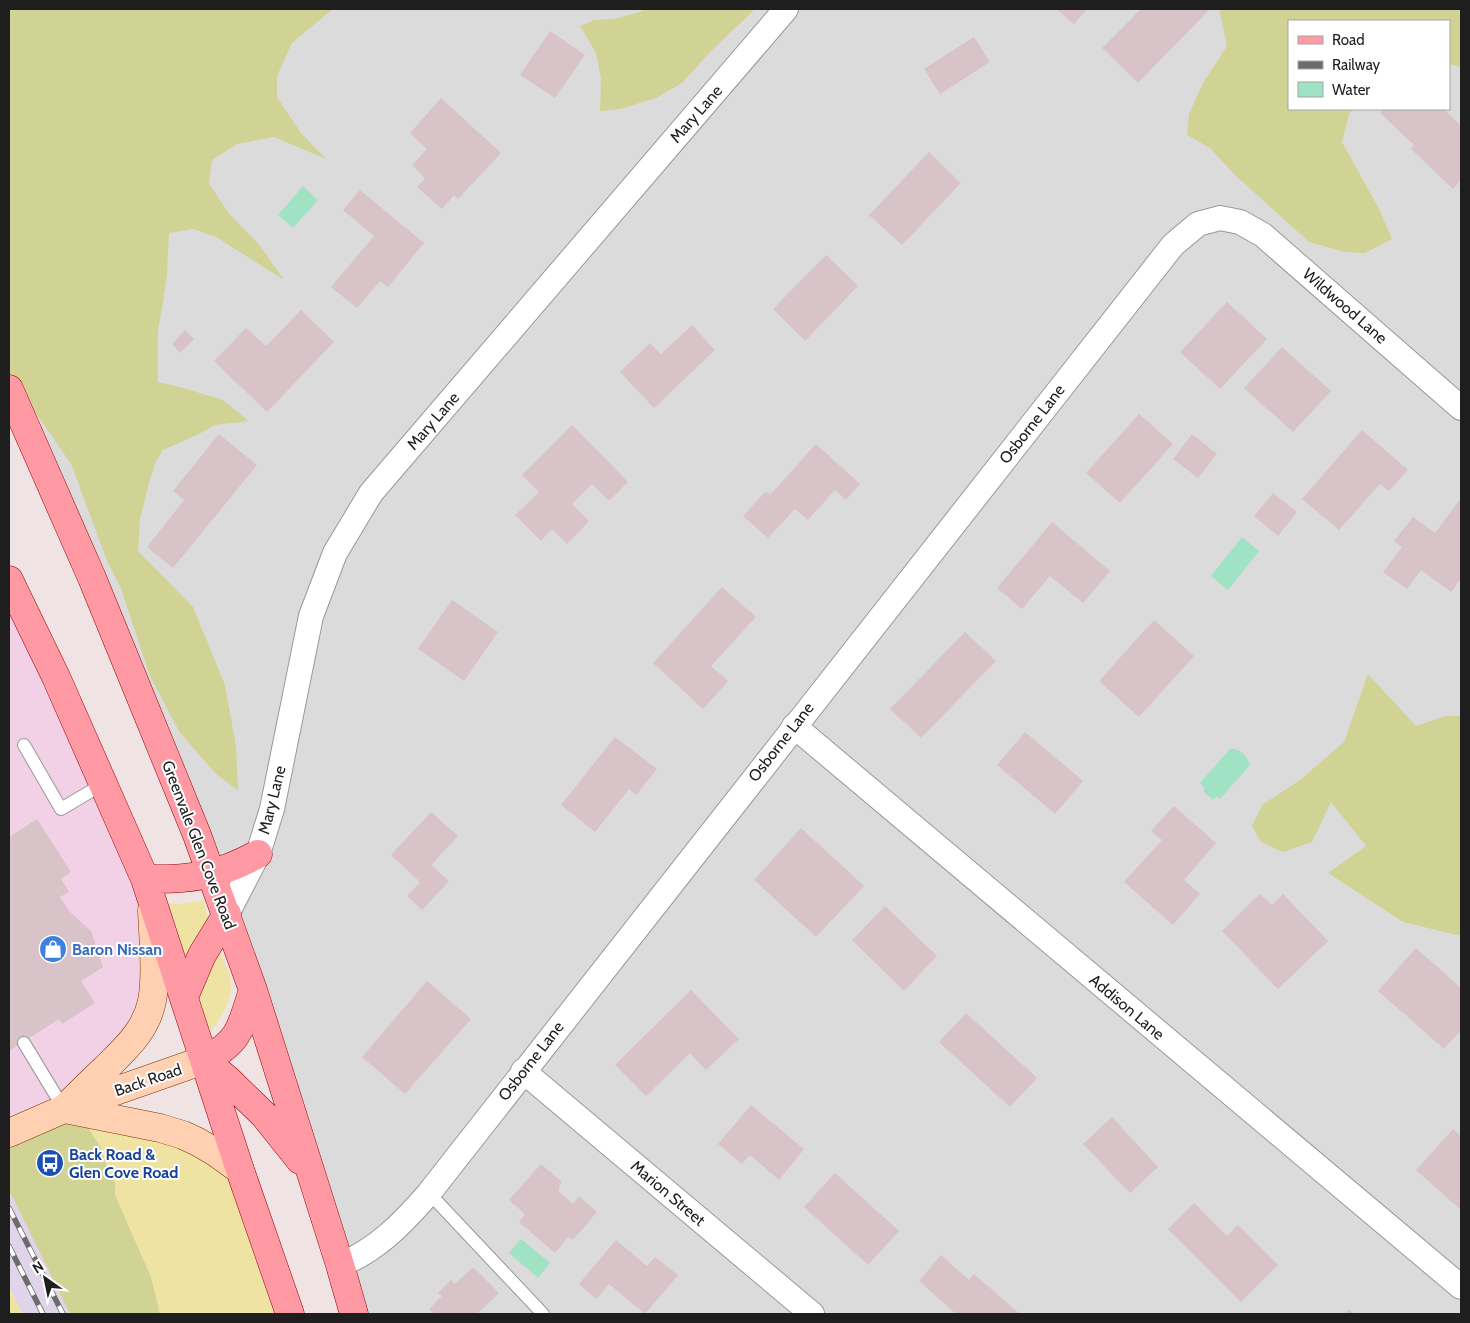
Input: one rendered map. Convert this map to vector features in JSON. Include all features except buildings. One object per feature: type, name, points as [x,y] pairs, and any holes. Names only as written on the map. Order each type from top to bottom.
[{"type":"main road","name":"Greenvale Glen Cove Road","points":[[9,389],[92,578],[197,835],[227,914],[253,990],[354,1314]]},
{"type":"main road","points":[[9,580],[56,677],[148,889],[240,1170],[290,1314]]},
{"type":"main road","points":[[148,889],[212,874],[242,863],[258,854]]},
{"type":"main road","points":[[64,1109],[131,1044],[147,1017],[152,1002],[154,986],[148,889]]},
{"type":"main road","points":[[184,997],[202,955],[227,914]]},
{"type":"main road","name":"Back Road","points":[[9,1133],[64,1109],[204,1060],[218,1053],[229,1045],[236,1036],[253,990]]},
{"type":"main road","points":[[204,1060],[228,1080],[264,1116],[310,1173]]},
{"type":"main road","points":[[64,1109],[160,1128],[183,1135],[215,1152],[240,1170]]},
{"type":"street","name":"Mary Lane","points":[[227,914],[258,854],[272,809],[311,616],[335,553],[371,494],[786,9]]},
{"type":"street","name":"Wildwood Lane","points":[[1220,218],[1240,222],[1263,235],[1461,408]]},
{"type":"street","name":"Osborne Lane","points":[[340,1265],[354,1259],[381,1242],[411,1214],[429,1193],[1173,245],[1198,224],[1220,218]]},
{"type":"street","name":"Addison Lane","points":[[794,726],[1461,1287]]},
{"type":"street","name":"Marion Street","points":[[523,1071],[812,1314]]},
{"type":"lane","points":[[24,745],[61,809],[103,784]]},
{"type":"lane","points":[[24,1043],[64,1109]]},
{"type":"lane","points":[[429,1193],[543,1314]]},
{"type":"shaded area","points":[[9,9],[333,9],[292,43],[277,76],[277,97],[301,133],[326,159],[274,137],[237,144],[212,160],[209,183],[227,211],[261,247],[284,280],[216,237],[193,229],[169,233],[167,273],[158,330],[158,382],[223,400],[249,421],[215,425],[163,450],[156,461],[140,519],[138,551],[193,607],[225,685],[236,746],[238,791],[215,773],[180,733],[150,676],[121,589],[108,563],[71,464],[9,374]]},
{"type":"shaded area","points":[[296,9],[1405,9],[1288,20],[1288,110],[1450,110],[1450,47],[1461,57],[1461,1314],[354,1314],[284,1091],[9,389],[9,328]]},
{"type":"shaded area","points":[[643,9],[755,9],[711,51],[682,83],[656,98],[620,109],[600,111],[601,79],[596,53],[580,26],[594,20],[614,19],[640,12]]},
{"type":"shaded area","points":[[1219,9],[1461,9],[1461,67],[1450,64],[1450,20],[1288,20],[1288,110],[1352,110],[1349,114],[1342,142],[1379,209],[1392,239],[1365,253],[1345,252],[1309,242],[1235,175],[1210,148],[1187,135],[1189,114],[1203,83],[1227,46]]},
{"type":"shaded area","points":[[9,580],[145,879],[154,987],[131,1044],[9,1132]]},
{"type":"shaded area","points":[[1368,674],[1416,726],[1445,716],[1461,716],[1461,936],[1403,922],[1328,873],[1366,846],[1331,802],[1312,842],[1283,852],[1261,842],[1252,826],[1262,805],[1300,780],[1344,742]]},
{"type":"shaded area","points":[[203,900],[209,921],[186,961],[167,903],[180,904]]},
{"type":"shaded area","points":[[218,946],[229,974],[231,989],[225,1009],[211,1032],[199,1000],[199,986]]},
{"type":"shaded area","points":[[64,1109],[87,1126],[100,1146],[115,1183],[115,1195],[151,1277],[160,1314],[70,1314],[11,1194],[9,1195],[9,1132]]},
{"type":"shaded area","points":[[87,1126],[160,1128],[240,1170],[288,1308],[270,1314],[160,1314],[151,1277],[115,1195],[115,1183],[100,1146]]},
{"type":"shaded area","points":[[11,1193],[70,1314],[22,1314],[9,1286],[9,1195]]},
{"type":"shaded area","points":[[9,1286],[22,1314],[9,1314]]},
{"type":"water","points":[[303,186],[318,200],[293,228],[278,215]]},
{"type":"water","points":[[1242,537],[1259,551],[1228,590],[1211,576]]},
{"type":"water","points":[[1231,748],[1244,754],[1250,765],[1220,799],[1217,796],[1213,800],[1203,791],[1205,788],[1200,783]]},
{"type":"water","points":[[521,1239],[550,1263],[538,1278],[509,1253]]},
{"type":"railway","points":[[9,1208],[63,1314]]},
{"type":"railway","points":[[9,1246],[43,1314]]},
{"type":"place","name":"Baron Nissan","points":[[53,949]]},
{"type":"place","name":"Back Road & Glen Cove Road","points":[[50,1163]]}]
